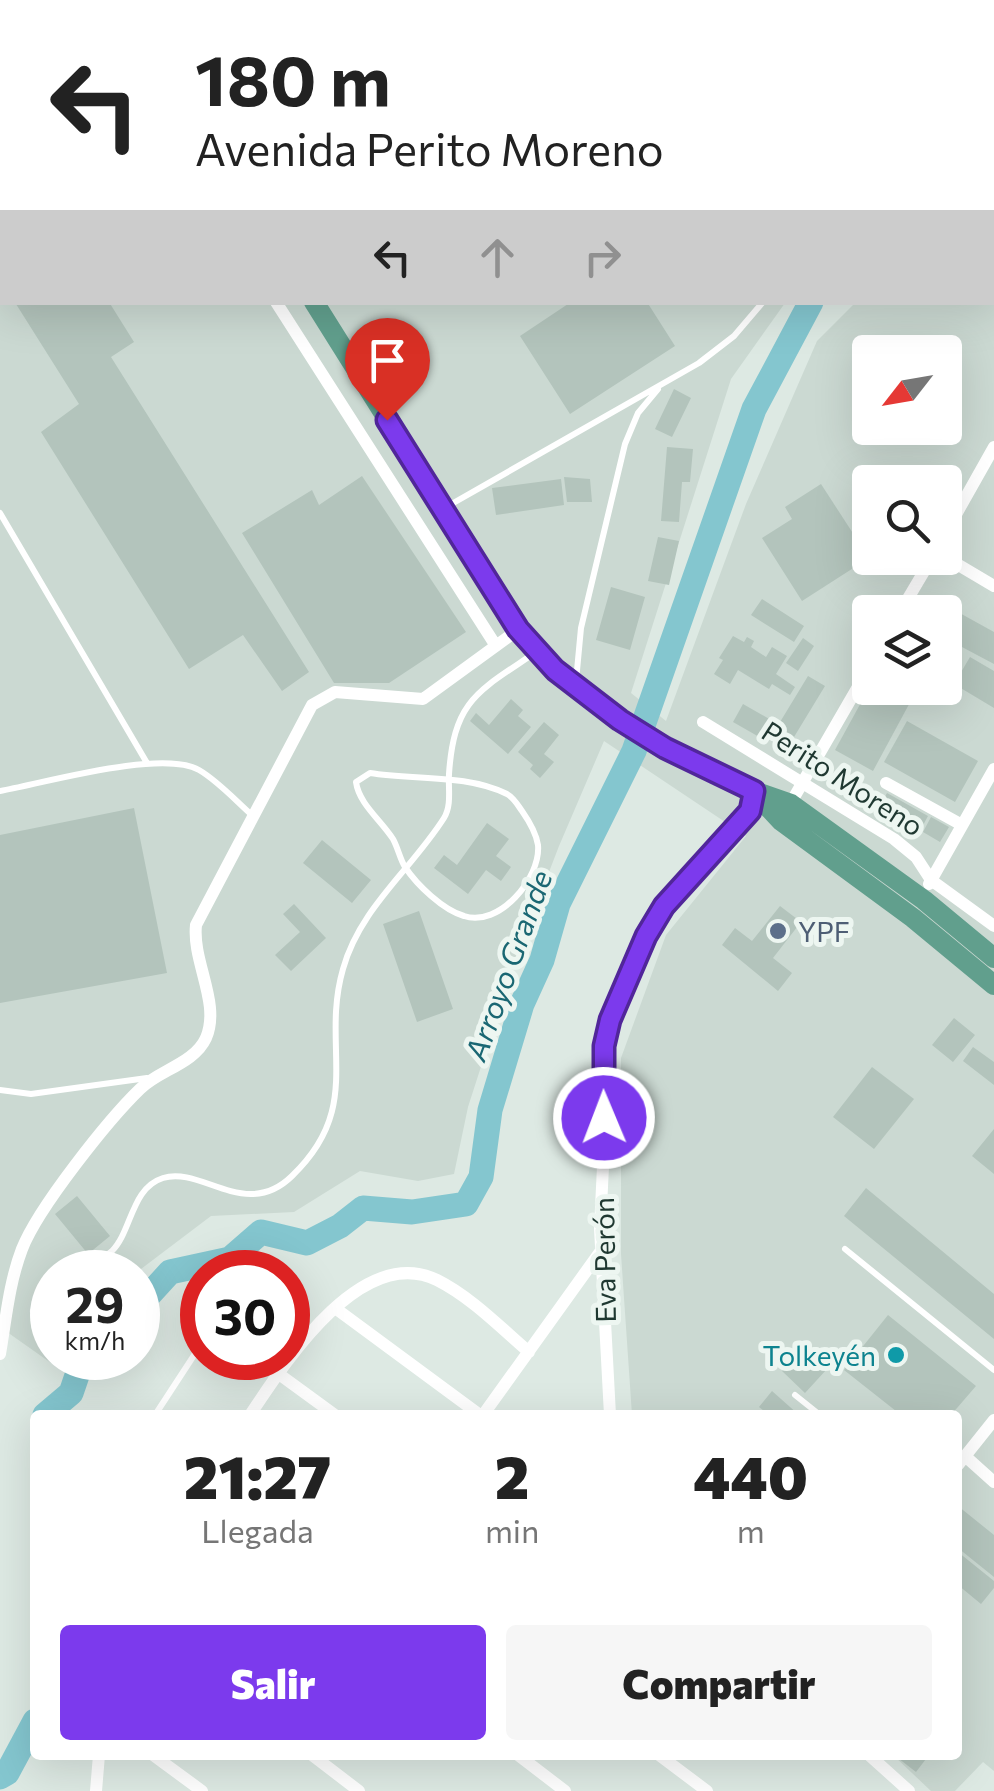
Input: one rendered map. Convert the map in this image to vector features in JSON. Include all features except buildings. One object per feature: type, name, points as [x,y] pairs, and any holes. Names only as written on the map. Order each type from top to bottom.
[{"type":"main road","points":[[316,305],[518,629],[537,652],[620,720],[665,748],[754,791],[922,899],[994,958]]},
{"type":"main road","points":[[922,899],[994,985]]},
{"type":"street","points":[[278,305],[496,646]]},
{"type":"street","points":[[962,504],[994,448]]},
{"type":"street","points":[[962,567],[994,586]]},
{"type":"street","points":[[0,1354],[16,1266],[30,1232],[132,1097],[152,1078],[184,1061],[205,1040],[210,1020],[194,946],[196,926],[312,706],[334,692],[423,700],[518,629]]},
{"type":"street","points":[[786,813],[852,697]]},
{"type":"street","name":"Perito Moreno","points":[[702,722],[894,839],[916,857],[922,899],[994,926]]},
{"type":"street","points":[[922,899],[994,769]]},
{"type":"street","points":[[886,782],[962,825]]},
{"type":"street","name":"Eva Perón","points":[[610,1410],[601,1250],[604,1046],[610,1020],[646,936],[664,906],[750,811],[754,791]]},
{"type":"street","points":[[486,1410],[601,1250]]},
{"type":"street","points":[[310,1337],[335,1308],[368,1284],[406,1275],[434,1278],[530,1352]]},
{"type":"street","points":[[335,1308],[475,1410]]},
{"type":"street","points":[[253,1410],[274,1380]]},
{"type":"street","points":[[286,1380],[328,1410]]},
{"type":"street","points":[[962,1459],[994,1420]]},
{"type":"street","points":[[962,1461],[994,1482]]},
{"type":"street","points":[[96,1791],[99,1760]]},
{"type":"street","points":[[160,1760],[202,1791]]},
{"type":"street","points":[[319,1760],[359,1791]]},
{"type":"street","points":[[525,1760],[566,1791]]},
{"type":"street","points":[[666,1760],[707,1791]]},
{"type":"street","points":[[875,1760],[909,1791]]},
{"type":"lane","points":[[442,509],[699,363],[734,336],[760,305]]},
{"type":"lane","points":[[576,687],[581,628],[625,444],[638,413],[662,385]]},
{"type":"lane","points":[[0,513],[148,763]]},
{"type":"lane","points":[[113,1250],[137,1201],[156,1181],[185,1177],[211,1188],[245,1193],[276,1188],[293,1176],[319,1142],[334,1111],[336,999],[343,966],[361,926],[446,815],[457,722],[467,705],[479,692],[537,652]]},
{"type":"lane","points":[[2,788],[148,763],[183,765],[199,770],[253,816]]},
{"type":"lane","points":[[370,773],[483,784],[512,796],[531,823],[538,842],[538,857],[523,886],[510,904],[488,915],[466,918],[437,900],[405,867],[380,820],[358,794],[356,782],[370,773]]},
{"type":"lane","points":[[0,1090],[31,1094],[152,1078]]},
{"type":"lane","points":[[845,1249],[994,1370]]},
{"type":"lane","points":[[158,1410],[180,1377]]},
{"type":"lane","points":[[795,1396],[813,1410]]},
{"type":"shaded area","points":[[0,305],[784,305],[731,379],[631,693],[666,721],[746,504],[817,341],[853,305],[994,305],[994,1771],[983,1762],[955,1791],[931,1791],[898,1760],[962,1760],[962,1410],[632,1410],[621,1254],[621,1058],[666,935],[746,836],[604,741],[517,955],[468,1107],[454,1174],[418,1181],[360,1171],[294,1212],[211,1216],[160,1255],[160,1250],[30,1250],[30,1348],[0,1327]]},
{"type":"waterway","name":"Arroyo Grande","points":[[160,1283],[170,1272],[230,1259],[261,1232],[307,1243],[340,1226],[363,1208],[412,1212],[466,1204],[481,1177],[490,1110],[558,904],[634,751],[754,409],[809,305]]},
{"type":"waterway","name":"Arroyo Grande","points":[[51,1410],[71,1393],[75,1380]]},
{"type":"waterway","name":"Arroyo Grande","points":[[0,1777],[7,1773],[30,1730]]},
{"type":"place","name":"YPF","points":[[778,931]]},
{"type":"place","name":"Tolkeyén","points":[[896,1355]]},
{"type":"route","points":[[387,420],[518,629],[555,670],[620,720],[665,748],[754,791],[750,811],[664,906],[646,936],[610,1020],[604,1046],[604,1118]]}]
